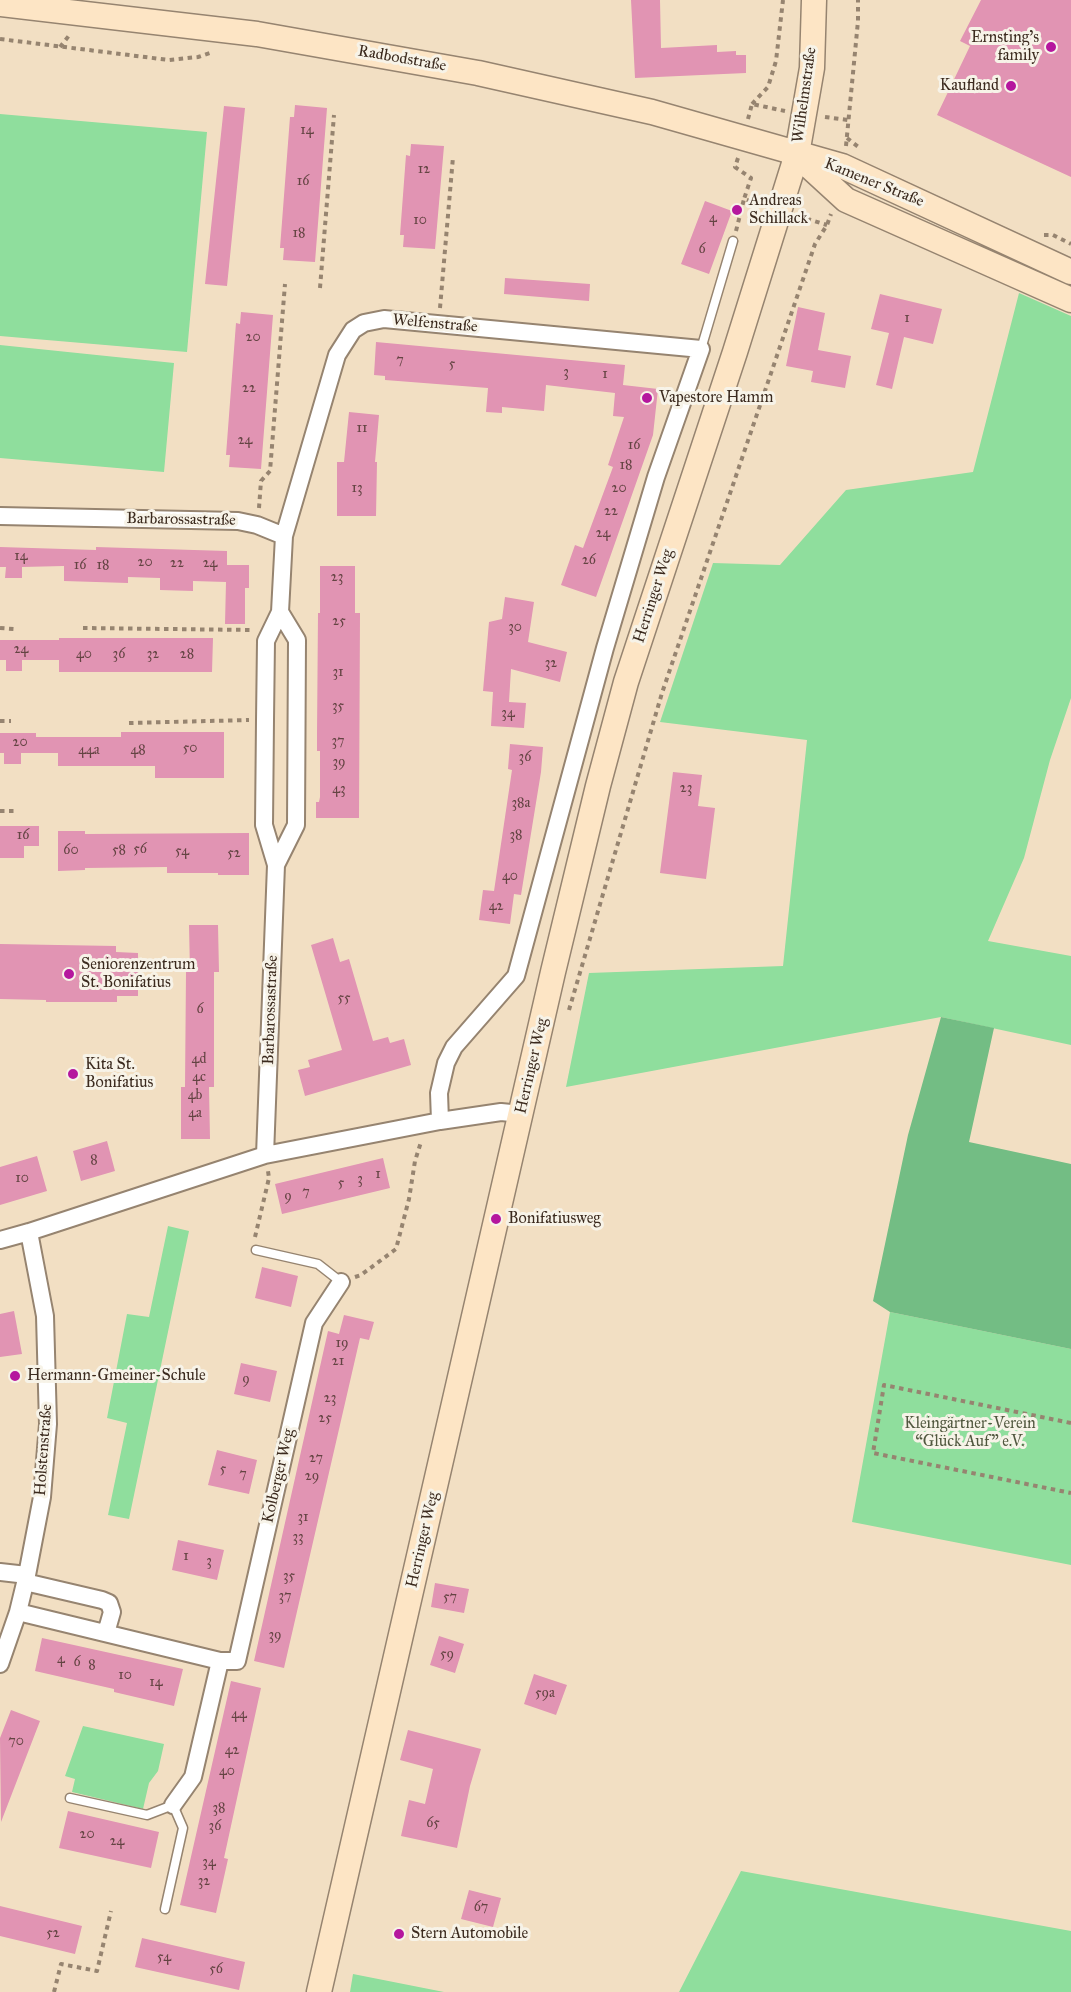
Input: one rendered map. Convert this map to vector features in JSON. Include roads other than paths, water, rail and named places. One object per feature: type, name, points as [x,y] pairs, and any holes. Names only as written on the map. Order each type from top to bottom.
[{"type":"main road","name":"Wilhelmstraße","points":[[797,154],[812,68],[814,0]]},
{"type":"main road","name":"Radbodstraße","points":[[0,4],[257,34],[478,73],[652,112],[797,154]]},
{"type":"main road","name":"Kamener Straße","points":[[797,154],[842,166],[1071,272]]},
{"type":"main road","name":"Kamener Straße","points":[[797,154],[846,200],[1071,300]]},
{"type":"main road","name":"Herringer Weg","points":[[319,1992],[555,961],[598,786],[626,682],[735,352],[797,154]]},
{"type":"street","name":"Welfenstraße","points":[[284,536],[337,355],[353,330],[374,320],[384,319],[701,349]]},
{"type":"street","name":"Herringer Weg","points":[[433,1122],[446,1063],[454,1047],[516,976],[605,648],[656,477],[701,349]]},
{"type":"street","name":"Barbarossastraße","points":[[0,516],[238,521],[257,525],[284,536],[280,612],[266,641],[264,825],[276,866],[265,1155]]},
{"type":"street","name":"Barbarossastraße","points":[[276,866],[296,825],[297,640],[280,612]]},
{"type":"street","points":[[0,1240],[265,1155],[433,1122],[501,1112],[521,1113]]},
{"type":"street","name":"Holstenstraße","points":[[0,1664],[18,1612],[26,1579],[42,1497],[48,1424],[45,1316],[29,1232]]},
{"type":"street","name":"Kolberger Weg","points":[[220,1661],[237,1661],[314,1323],[341,1282]]},
{"type":"street","points":[[0,1572],[109,1603],[111,1612],[106,1633]]},
{"type":"street","points":[[18,1612],[220,1661],[193,1777],[173,1805]]},
{"type":"lane","name":"Herringer Weg","points":[[701,349],[733,242]]},
{"type":"lane","points":[[256,1250],[318,1264],[341,1282]]},
{"type":"lane","points":[[70,1798],[147,1815],[173,1805],[183,1828],[165,1909]]},
{"type":"place","name":"Ernsting's family","points":[[1051,47]]},
{"type":"place","name":"Kaufland","points":[[1011,86]]},
{"type":"place","name":"Andreas Schillack","points":[[737,210]]},
{"type":"place","name":"Vapestore Hamm","points":[[647,398]]},
{"type":"place","name":"Seniorenzentrum St. Bonifatius","points":[[69,974]]},
{"type":"place","name":"Kita St. Bonifatius","points":[[73,1074]]},
{"type":"place","name":"Bonifatiusweg","points":[[496,1219]]},
{"type":"place","name":"Hermann-Gmeiner-Schule","points":[[15,1376]]},
{"type":"place","name":"Stern Automobile","points":[[399,1934]]},
{"type":"park label","name":"Kleingärtner-Verein “Glück Auf” e.V.","points":[[970,1433]]}]
